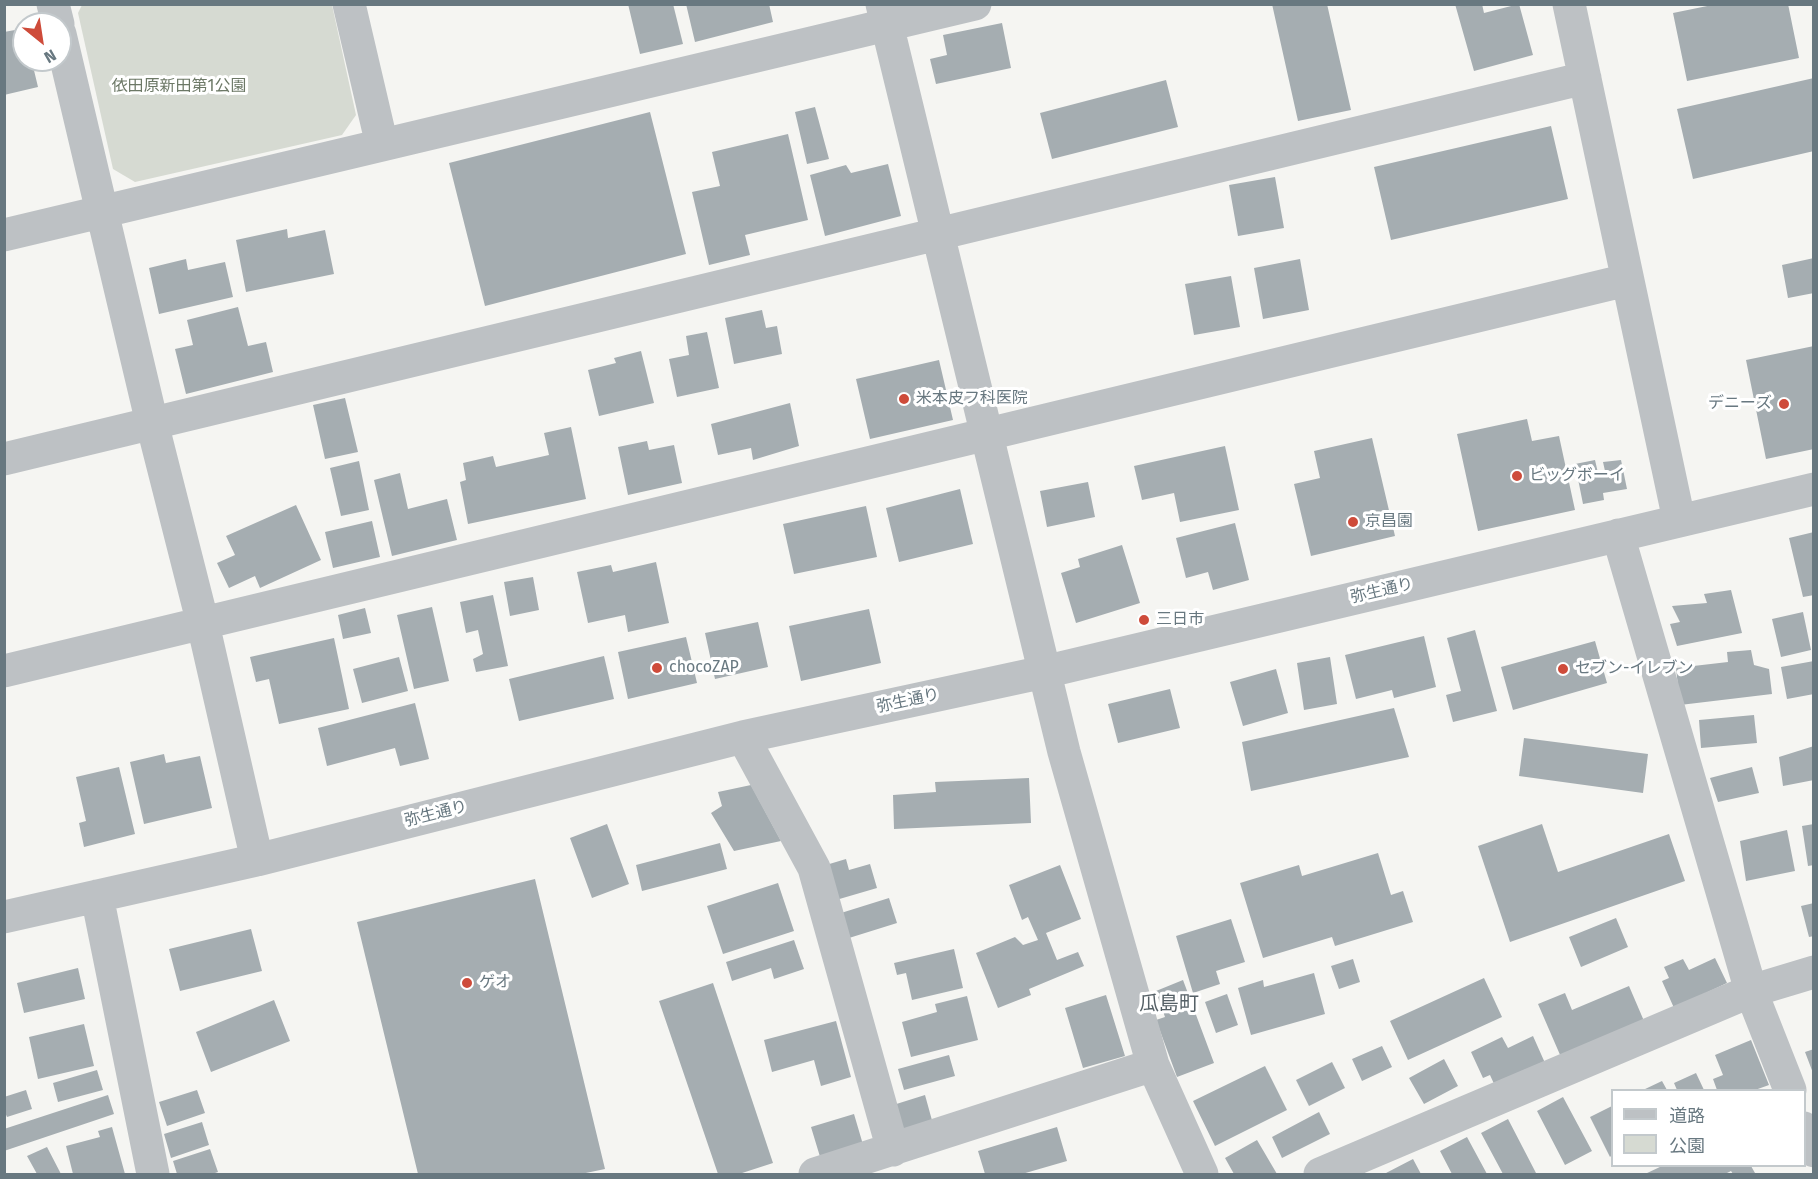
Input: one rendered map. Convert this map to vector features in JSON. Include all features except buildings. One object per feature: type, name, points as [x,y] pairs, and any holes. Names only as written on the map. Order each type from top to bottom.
[{"type":"street","points":[[349,4],[382,145]]},
{"type":"street","points":[[4,235],[382,145],[884,15],[975,4]]},
{"type":"street","points":[[1569,4],[1678,520]]},
{"type":"street","points":[[884,15],[1044,672],[1091,853],[1153,1065],[1202,1174]]},
{"type":"street","points":[[69,72],[152,423],[203,624],[257,860]]},
{"type":"street","points":[[4,459],[1584,78]]},
{"type":"street","points":[[4,671],[1628,280]]},
{"type":"street","name":"弥生通り","points":[[4,917],[257,860],[743,737],[1044,672],[1814,489]]},
{"type":"street","points":[[1618,535],[1751,991],[1790,1089]]},
{"type":"street","points":[[743,737],[814,868],[892,1150]]},
{"type":"street","points":[[97,896],[153,1174]]},
{"type":"street","points":[[1320,1174],[1751,991],[1814,972]]},
{"type":"street","points":[[815,1174],[1153,1065]]},
{"type":"street","points":[[1806,1133],[1814,1151]]},
{"type":"green space","name":"依田原新田第1公園","points":[[82,5],[332,5],[356,115],[342,135],[135,182],[113,169],[78,13]]},
{"type":"place","name":"米本皮フ科医院","points":[[904,399]]},
{"type":"place","name":"デニーズ","points":[[1784,404]]},
{"type":"place","name":"ビッグボーイ","points":[[1517,476]]},
{"type":"place","name":"京昌園","points":[[1353,522]]},
{"type":"place","name":"三日市","points":[[1144,620]]},
{"type":"place","name":"chocoZAP","points":[[657,668]]},
{"type":"place","name":"セブン-イレブン","points":[[1563,669]]},
{"type":"place","name":"ゲオ","points":[[467,983]]},
{"type":"district","name":"瓜島町","points":[[1169,1004]]}]
